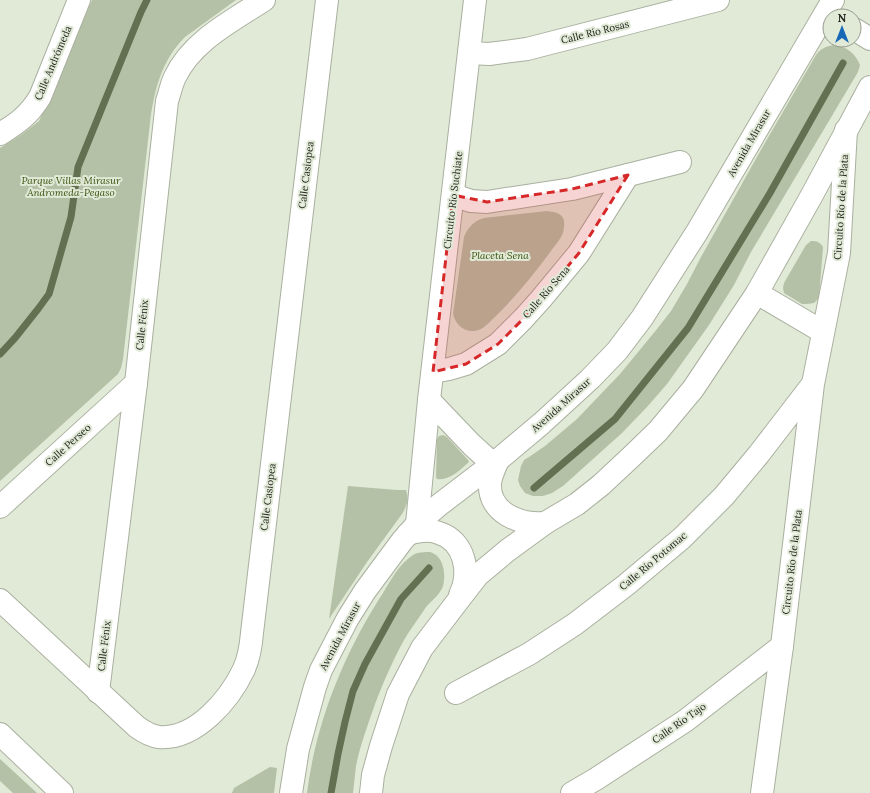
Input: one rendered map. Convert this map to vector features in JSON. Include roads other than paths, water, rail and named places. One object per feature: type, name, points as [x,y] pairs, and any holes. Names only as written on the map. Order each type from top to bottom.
[{"type":"street","name":"Calle Andrómeda","points":[[0,134],[19,122],[36,104],[79,0]]},
{"type":"street","name":"Calle Fénix","points":[[98,692],[136,383],[167,101],[174,78],[192,51],[213,34],[264,0]]},
{"type":"street","name":"Calle Casiopea","points":[[0,600],[137,727],[145,733],[159,737],[175,736],[185,733],[205,720],[220,706],[233,690],[245,668],[250,651],[327,0]]},
{"type":"street","name":"Circuito Río Suchiate","points":[[413,529],[430,400],[475,0]]},
{"type":"street","name":"Calle Río Rosas","points":[[470,53],[489,54],[527,49],[718,0]]},
{"type":"street","name":"Avenida Mirasur","points":[[291,793],[298,750],[321,670],[348,618],[365,590],[413,529],[439,505],[496,462],[542,423],[590,379],[617,351],[642,318],[698,232],[822,23]]},
{"type":"street","points":[[371,793],[373,775],[398,694],[422,648],[478,575],[508,550],[545,523],[576,504],[600,485],[658,431],[693,389],[757,293],[870,87]]},
{"type":"street","name":"Circuito Río de la Plata","points":[[762,793],[782,646],[812,384],[839,253],[846,130]]},
{"type":"street","points":[[454,195],[470,201],[487,202],[572,189],[680,162]]},
{"type":"street","name":"Calle Río Sena","points":[[433,372],[466,364],[498,344],[523,319],[579,253],[628,175]]},
{"type":"street","points":[[757,293],[823,332]]},
{"type":"street","name":"Calle Perseo","points":[[0,507],[136,383]]},
{"type":"street","name":"Calle Río Potomac","points":[[456,693],[529,654],[575,624],[626,585],[682,538],[724,496],[759,454],[812,384]]},
{"type":"street","points":[[430,400],[472,445],[496,462],[490,484],[493,500],[496,505],[505,514],[512,518],[529,523],[545,523]]},
{"type":"street","points":[[413,529],[438,532],[449,538],[458,546],[465,561],[466,571],[462,591],[457,602]]},
{"type":"street","name":"Calle Río Tajo","points":[[572,793],[685,721],[782,646]]},
{"type":"street","points":[[0,734],[62,793]]},
{"type":"waterway","points":[[0,354],[15,338],[49,294],[71,217],[78,167],[147,0]]},
{"type":"waterway","points":[[534,488],[615,419],[688,328],[770,193],[843,63]]},
{"type":"waterway","points":[[331,793],[338,754],[353,691],[365,664],[401,599],[429,568]]},
{"type":"park label","name":"Parque Villas Mirasur Andromeda-Pegaso","points":[[71,186]]},
{"type":"park label","name":"Placeta Sena","points":[[500,255]]}]
